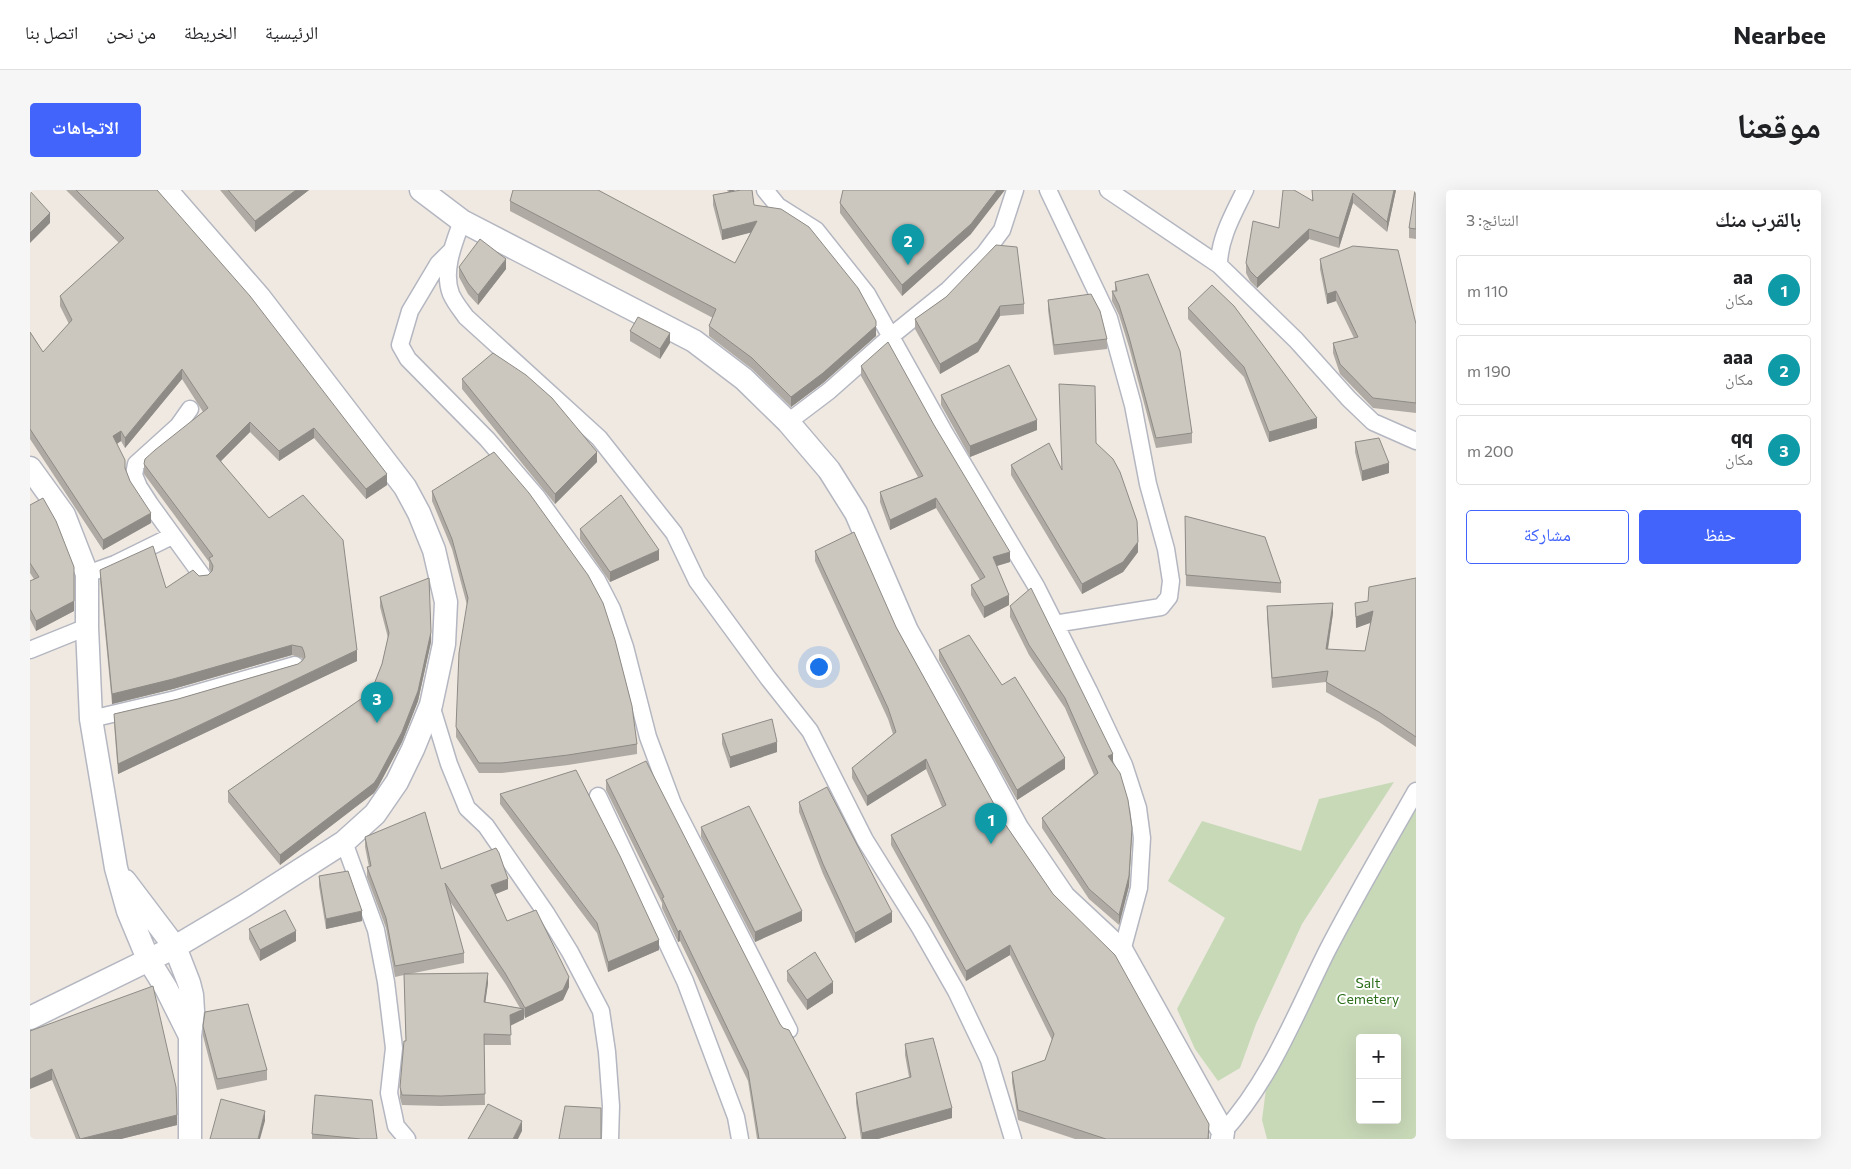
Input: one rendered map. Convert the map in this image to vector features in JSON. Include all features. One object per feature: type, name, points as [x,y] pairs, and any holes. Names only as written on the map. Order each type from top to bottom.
[{"type":"street","points":[[30,1018],[175,947],[244,906],[344,842],[375,814],[397,782],[431,705],[444,644],[446,602],[434,550],[419,513],[405,487],[260,298],[166,190]]},
{"type":"street","points":[[421,190],[462,221],[694,340],[744,379],[788,422],[829,470],[856,513],[907,631],[1017,828],[1064,898],[1122,951],[1222,1136],[1241,1112],[1262,1080],[1345,915],[1416,791]]},
{"type":"street","points":[[765,190],[778,206],[816,230],[867,294],[943,430],[1036,586],[1124,765],[1138,808],[1142,838],[1139,888],[1122,951]]},
{"type":"street","points":[[788,422],[829,391],[890,337],[948,290],[984,254],[1002,230],[1015,190]]},
{"type":"street","points":[[1048,190],[1108,318],[1133,405],[1148,484],[1166,549],[1171,581],[1169,598],[1161,607],[1054,624]]},
{"type":"street","points":[[1108,190],[1219,264],[1296,340],[1349,399],[1373,422],[1416,442]]},
{"type":"street","points":[[1219,264],[1225,232],[1246,190]]},
{"type":"street","points":[[462,221],[452,250],[448,274],[450,292],[466,317],[599,438],[674,534],[697,581],[768,678],[810,731],[865,840],[920,928],[956,992],[989,1060],[1013,1139]]},
{"type":"street","points":[[452,250],[438,264],[410,310],[400,345],[408,359],[488,440],[537,497],[597,580],[612,609],[648,737],[673,804],[789,1030]]},
{"type":"street","points":[[190,409],[178,426],[136,464],[134,475],[139,487],[172,536],[203,577]]},
{"type":"street","points":[[30,468],[64,516],[87,574],[91,719],[116,868],[128,911],[148,959],[166,988],[190,1036]]},
{"type":"street","points":[[87,574],[115,564],[172,536]]},
{"type":"street","points":[[30,650],[87,627]]},
{"type":"street","points":[[91,719],[176,699],[295,665]]},
{"type":"street","points":[[431,705],[448,764],[467,808],[486,826],[546,913],[570,952],[601,1010],[607,1052],[611,1106],[610,1139]]},
{"type":"street","points":[[598,796],[685,981],[736,1117],[740,1139]]},
{"type":"street","points":[[344,842],[376,930],[386,982],[394,1048],[389,1093],[396,1126],[406,1139]]},
{"type":"street","points":[[116,868],[175,947],[189,982],[193,1011],[190,1036],[190,1139]]},
{"type":"green space","points":[[1394,782],[1302,924],[1256,1024],[1240,1068],[1218,1081],[1195,1049],[1177,1009],[1225,918],[1168,881],[1202,821],[1301,851],[1319,799]]},
{"type":"green space","name":"Salt Cemetery","points":[[1416,802],[1416,1139],[1267,1139],[1262,1120],[1268,1073]]},
{"type":"building","points":[[76,190],[157,190],[250,296],[387,474],[366,489],[314,428],[279,451],[250,422],[216,456],[269,518],[303,495],[343,540],[357,650],[118,764],[114,714],[178,699],[298,664],[305,657],[302,647],[292,645],[173,679],[112,694],[100,570],[153,546],[166,588],[193,570],[199,576],[208,575],[212,571],[213,566],[209,558],[213,556],[144,464],[145,459],[155,450],[208,408],[182,369],[125,438],[121,431],[113,436],[125,460],[125,468],[130,481],[151,513],[103,540],[30,429],[30,332],[43,352],[72,320],[60,296],[124,238]]},
{"type":"building","points":[[228,190],[296,190],[255,221]]},
{"type":"building","points":[[513,190],[598,190],[735,263],[757,221],[722,230],[713,195],[752,190],[754,205],[781,209],[809,227],[858,288],[876,321],[876,326],[823,373],[791,397],[752,358],[709,326],[716,309],[510,201]]},
{"type":"building","points":[[843,190],[997,190],[971,224],[902,285],[840,203]]},
{"type":"building","points":[[1283,190],[1294,190],[1313,201],[1312,190],[1394,190],[1387,222],[1353,193],[1339,238],[1309,229],[1257,278],[1250,271],[1246,263],[1253,221],[1279,228]]},
{"type":"building","points":[[1416,190],[1416,229],[1409,228]]},
{"type":"building","points":[[30,191],[50,213],[30,233]]},
{"type":"building","points":[[480,239],[506,259],[478,295],[468,283],[459,267]]},
{"type":"building","points":[[996,245],[1017,247],[1024,304],[1000,306],[978,342],[940,364],[915,319],[946,297]]},
{"type":"building","points":[[1353,246],[1398,250],[1416,324],[1416,403],[1373,398],[1340,364],[1333,343],[1358,337],[1336,291],[1327,294],[1320,259]]},
{"type":"building","points":[[1148,274],[1180,351],[1192,433],[1156,438],[1129,337],[1119,305],[1112,291],[1117,291],[1115,282]]},
{"type":"building","points":[[1212,285],[1234,306],[1317,418],[1269,432],[1244,367],[1188,308]]},
{"type":"building","points":[[1091,294],[1100,311],[1107,339],[1054,345],[1048,300]]},
{"type":"building","points":[[638,317],[670,333],[660,349],[630,331]]},
{"type":"building","points":[[888,342],[934,425],[1010,552],[993,557],[1009,595],[984,607],[971,585],[985,577],[936,498],[890,520],[880,492],[923,476],[861,366]]},
{"type":"building","points":[[493,353],[526,375],[552,398],[597,452],[555,494],[462,379]]},
{"type":"building","points":[[1009,365],[1037,420],[970,446],[941,395]]},
{"type":"building","points":[[1059,384],[1095,386],[1096,443],[1113,459],[1120,472],[1137,521],[1138,542],[1123,562],[1082,584],[1011,465],[1049,443],[1062,470]]},
{"type":"building","points":[[1379,438],[1389,463],[1362,471],[1355,442]]},
{"type":"building","points":[[494,452],[529,493],[588,575],[603,603],[615,640],[632,706],[637,744],[502,763],[479,763],[456,727],[459,653],[468,598],[452,539],[432,491]]},
{"type":"building","points":[[621,495],[659,550],[610,572],[580,529]]},
{"type":"building","points":[[43,498],[56,521],[74,567],[74,601],[36,621],[30,609],[30,581],[39,577],[30,563],[30,505]]},
{"type":"building","points":[[1185,516],[1265,537],[1281,583],[1186,575]]},
{"type":"building","points":[[854,532],[896,627],[1005,824],[1053,894],[1115,955],[1209,1124],[1208,1139],[1106,1139],[1018,1110],[1012,1072],[1045,1060],[1054,1034],[1010,945],[966,971],[891,835],[946,805],[926,759],[867,796],[852,768],[896,732],[888,708],[815,551]]},
{"type":"building","points":[[429,578],[431,632],[418,691],[402,732],[378,777],[374,783],[280,855],[228,791],[371,692],[382,664],[389,633],[380,597]]},
{"type":"building","points":[[1416,578],[1416,737],[1379,712],[1326,682],[1328,671],[1272,678],[1267,606],[1333,603],[1326,649],[1365,651],[1373,611],[1356,617],[1355,603],[1368,601],[1369,587]]},
{"type":"building","points":[[1031,588],[1113,754],[1108,756],[1120,773],[1128,800],[1132,828],[1129,876],[1119,915],[1089,889],[1042,818],[1098,773],[1065,698],[1029,645],[1010,606]]},
{"type":"building","points":[[969,635],[1002,685],[1015,677],[1065,758],[1017,790],[939,650]]},
{"type":"building","points":[[772,719],[777,742],[730,757],[722,734]]},
{"type":"building","points":[[646,761],[780,1024],[783,1028],[789,1030],[846,1138],[759,1139],[748,1071],[680,930],[678,932],[662,898],[664,897],[606,780]]},
{"type":"building","points":[[576,770],[620,856],[659,940],[608,962],[597,923],[500,794]]},
{"type":"building","points":[[827,787],[892,912],[855,933],[823,864],[799,802]]},
{"type":"building","points":[[749,806],[802,911],[755,932],[701,827]]},
{"type":"building","points":[[425,812],[441,869],[496,848],[508,879],[491,885],[507,921],[536,910],[569,977],[563,990],[525,1008],[505,973],[445,883],[464,953],[395,966],[386,918],[367,867],[371,866],[365,837]]},
{"type":"building","points":[[348,871],[362,911],[326,919],[319,876]]},
{"type":"building","points":[[285,910],[296,931],[260,950],[249,929]]},
{"type":"building","points":[[815,952],[833,982],[807,1000],[787,971]]},
{"type":"building","points":[[488,973],[484,1002],[524,1009],[510,1015],[511,1035],[484,1034],[485,1094],[402,1095],[400,1087],[404,1041],[406,1041],[404,974]]},
{"type":"building","points":[[153,986],[176,1087],[177,1115],[80,1139],[52,1069],[30,1079],[30,1031]]},
{"type":"building","points":[[248,1004],[267,1070],[217,1079],[203,1026],[205,1012]]},
{"type":"building","points":[[933,1038],[952,1108],[862,1133],[856,1093],[911,1077],[905,1044]]},
{"type":"building","points":[[315,1095],[372,1100],[377,1139],[312,1134]]},
{"type":"building","points":[[221,1099],[265,1111],[258,1139],[210,1139]]},
{"type":"building","points":[[488,1104],[522,1121],[513,1139],[468,1139]]},
{"type":"building","points":[[565,1106],[601,1108],[601,1139],[559,1139]]},
{"type":"place","name":"aaa","points":[[908,265]]},
{"type":"place","name":"qq","points":[[377,723]]},
{"type":"place","name":"aa","points":[[991,844]]}]
